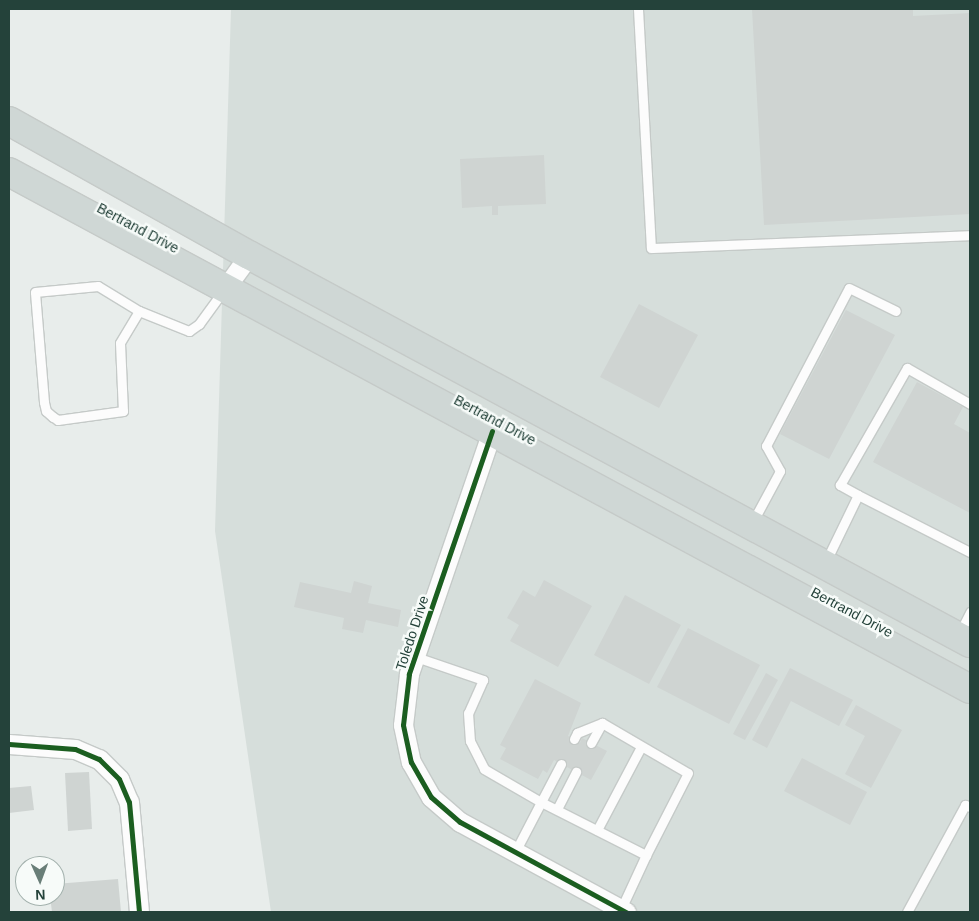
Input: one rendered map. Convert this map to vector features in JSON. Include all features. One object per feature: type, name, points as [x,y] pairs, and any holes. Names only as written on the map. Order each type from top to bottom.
[{"type":"main road","name":"Bertrand Drive","points":[[9,121],[249,255],[964,640]]},
{"type":"main road","name":"Bertrand Drive","points":[[9,172],[226,287],[970,689]]},
{"type":"street","points":[[226,287],[249,255]]},
{"type":"street","name":"Toledo Drive","points":[[492,431],[416,657],[403,706],[403,725],[416,774],[440,808],[515,852],[624,911]]},
{"type":"street","points":[[9,744],[75,749],[110,767],[129,802],[139,912]]},
{"type":"lane","points":[[638,9],[651,248],[970,236]]},
{"type":"lane","points":[[139,311],[120,343],[123,412],[58,420],[52,417],[46,411],[44,402],[35,292],[98,286],[139,311],[189,331],[199,324],[226,287]]},
{"type":"lane","points":[[751,526],[780,471],[766,446],[849,288],[896,311]]},
{"type":"lane","points":[[970,404],[907,368],[840,485],[970,552]]},
{"type":"lane","points":[[824,565],[858,495]]},
{"type":"lane","points":[[964,640],[970,612]]},
{"type":"lane","points":[[416,657],[483,680],[468,713],[470,741],[484,769],[541,802],[646,855]]},
{"type":"lane","points":[[574,739],[577,733],[602,723]]},
{"type":"lane","points":[[591,743],[602,723]]},
{"type":"lane","points":[[602,723],[688,773],[646,855],[624,911]]},
{"type":"lane","points":[[597,830],[641,746]]},
{"type":"lane","points":[[515,852],[561,764]]},
{"type":"lane","points":[[556,809],[576,772]]},
{"type":"lane","points":[[907,912],[965,805],[970,807]]},
{"type":"shaded area","points":[[231,9],[970,9],[970,912],[271,912],[215,531]]},
{"type":"building","points":[[752,9],[913,9],[913,16],[970,13],[970,214],[764,225]]},
{"type":"building","points":[[544,155],[546,204],[498,206],[498,215],[492,215],[492,206],[462,208],[460,159]]},
{"type":"building","points":[[639,304],[698,335],[659,408],[600,377]]},
{"type":"building","points":[[846,310],[895,335],[829,459],[780,434]]},
{"type":"building","points":[[917,382],[963,407],[954,424],[970,433],[970,513],[873,462]]},
{"type":"building","points":[[544,580],[592,606],[558,667],[510,641],[519,625],[507,618],[523,590],[535,597]]},
{"type":"building","points":[[354,581],[372,586],[368,603],[401,610],[398,627],[366,620],[363,633],[342,629],[344,618],[294,607],[300,582],[351,593]]},
{"type":"building","points":[[625,595],[681,625],[649,684],[594,655]]},
{"type":"building","points":[[688,628],[760,665],[729,724],[657,687]]},
{"type":"building","points":[[790,668],[853,700],[839,726],[791,701],[767,748],[752,740]]},
{"type":"building","points":[[766,673],[778,680],[745,740],[733,734]]},
{"type":"building","points":[[535,679],[581,703],[568,736],[580,743],[582,738],[607,751],[591,780],[554,760],[547,773],[543,770],[538,779],[500,759],[506,748],[500,745]]},
{"type":"building","points":[[856,705],[902,730],[871,788],[845,774],[865,736],[845,725]]},
{"type":"building","points":[[802,758],[867,792],[850,825],[784,791]]},
{"type":"building","points":[[89,772],[92,829],[68,831],[65,773]]},
{"type":"building","points":[[31,786],[34,810],[9,813],[9,788]]},
{"type":"building","points":[[118,879],[121,912],[52,912],[51,906],[65,906],[65,883]]},
{"type":"cycle path","points":[[492,431],[409,674],[403,725],[411,762],[431,797],[460,822],[626,912]]},
{"type":"cycle path","points":[[9,744],[75,749],[99,759],[119,779],[129,802],[139,912]]}]
